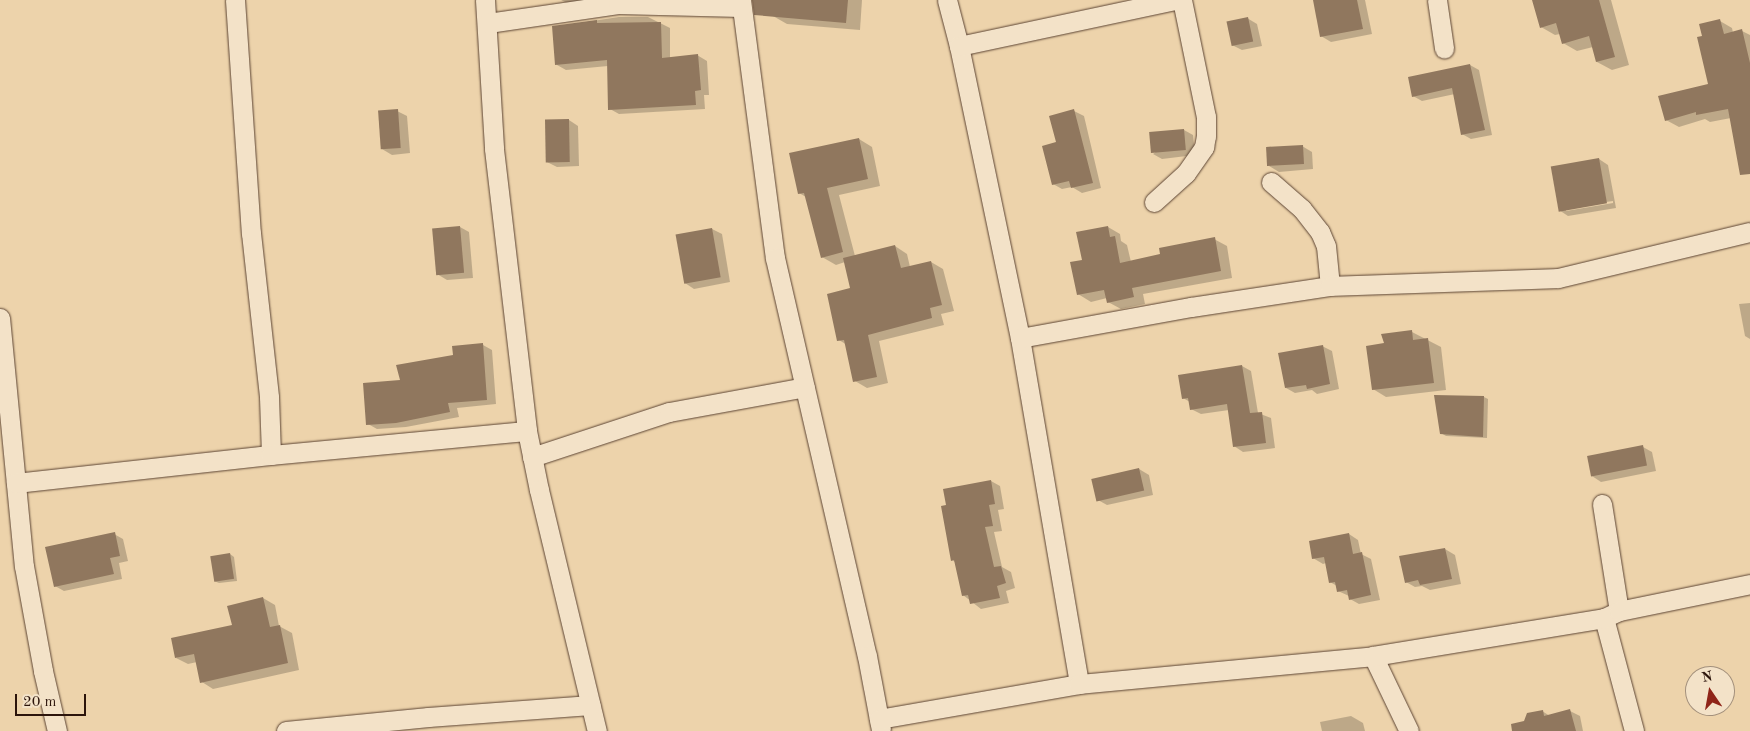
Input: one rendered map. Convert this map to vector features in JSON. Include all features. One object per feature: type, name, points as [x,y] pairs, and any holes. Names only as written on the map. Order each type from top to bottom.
[{"type":"street","points":[[235,0],[251,233],[269,397],[271,455]]},
{"type":"street","points":[[485,0],[488,23],[494,149],[527,430],[597,731]]},
{"type":"street","points":[[947,0],[959,46],[1020,338],[1079,684]]},
{"type":"street","points":[[959,46],[1175,0]]},
{"type":"street","points":[[1154,202],[1191,167],[1204,147],[1206,136],[1206,116],[1182,0]]},
{"type":"street","points":[[1437,0],[1444,48]]},
{"type":"street","points":[[488,23],[618,4],[741,4],[775,258],[867,656],[880,725],[1079,684],[1373,656],[1611,615],[1750,584]]},
{"type":"street","points":[[1271,182],[1302,209],[1320,232],[1326,246],[1330,286]]},
{"type":"street","points":[[1020,338],[1191,307],[1330,286],[1558,278],[1750,232]]},
{"type":"street","points":[[0,318],[6,448],[16,483],[32,616],[58,731]]},
{"type":"street","points":[[532,457],[669,412],[805,387]]},
{"type":"street","points":[[16,483],[271,455],[527,430]]},
{"type":"street","points":[[1602,504],[1611,615],[1634,731]]},
{"type":"street","points":[[1373,656],[1409,731]]},
{"type":"street","points":[[286,731],[428,716],[590,705]]},
{"type":"building","points":[[752,0],[848,0],[846,23],[754,15]]},
{"type":"building","points":[[1313,0],[1357,0],[1363,29],[1320,37]]},
{"type":"building","points":[[1532,0],[1599,0],[1615,57],[1596,62],[1589,36],[1562,44],[1556,23],[1540,28]]},
{"type":"building","points":[[1248,17],[1253,41],[1232,46],[1226,22]]},
{"type":"building","points":[[1720,19],[1724,34],[1742,29],[1750,63],[1750,174],[1740,175],[1728,109],[1696,115],[1696,112],[1665,121],[1658,96],[1708,84],[1697,37],[1702,36],[1699,24]]},
{"type":"building","points":[[597,20],[597,23],[661,22],[662,58],[698,54],[701,90],[695,91],[696,105],[608,110],[607,60],[555,65],[552,26]]},
{"type":"building","points":[[1470,64],[1485,130],[1461,135],[1452,88],[1412,97],[1408,77]]},
{"type":"building","points":[[398,109],[401,148],[381,149],[378,110]]},
{"type":"building","points":[[1074,109],[1093,183],[1071,188],[1069,181],[1052,185],[1042,146],[1056,142],[1049,116]]},
{"type":"building","points":[[545,119],[569,119],[570,162],[546,162]]},
{"type":"building","points":[[1184,129],[1186,150],[1151,153],[1149,132]]},
{"type":"building","points":[[859,138],[868,179],[827,188],[843,252],[821,258],[804,193],[798,194],[789,153]]},
{"type":"building","points":[[1303,145],[1304,164],[1267,166],[1266,147]]},
{"type":"building","points":[[1599,158],[1607,203],[1559,212],[1551,167]]},
{"type":"building","points":[[460,226],[464,273],[436,275],[432,228]]},
{"type":"building","points":[[1108,226],[1110,237],[1115,236],[1120,263],[1160,254],[1159,248],[1215,237],[1221,271],[1132,288],[1134,297],[1107,303],[1104,290],[1077,295],[1070,262],[1082,260],[1076,232]]},
{"type":"building","points":[[712,228],[721,277],[684,284],[676,234]]},
{"type":"building","points":[[895,245],[901,268],[931,261],[942,305],[930,308],[932,318],[868,335],[877,377],[853,382],[844,340],[837,341],[827,294],[850,288],[843,258]]},
{"type":"building","points":[[1412,330],[1413,340],[1428,338],[1434,383],[1372,390],[1366,346],[1384,343],[1381,334]]},
{"type":"building","points":[[483,343],[487,400],[448,403],[450,412],[396,423],[366,425],[363,383],[400,380],[396,365],[453,355],[452,346]]},
{"type":"building","points":[[1323,345],[1330,384],[1307,389],[1306,385],[1285,388],[1278,353]]},
{"type":"building","points":[[1242,365],[1250,413],[1262,412],[1266,443],[1233,447],[1227,404],[1190,410],[1188,398],[1182,399],[1178,375]]},
{"type":"building","points":[[1434,395],[1484,396],[1483,437],[1440,434]]},
{"type":"building","points":[[1643,445],[1647,466],[1591,476],[1587,456]]},
{"type":"building","points":[[1139,468],[1144,490],[1096,501],[1091,479]]},
{"type":"building","points":[[991,480],[995,504],[989,505],[993,526],[985,527],[994,567],[1001,566],[1006,583],[997,586],[1000,598],[970,604],[968,595],[962,596],[954,560],[951,561],[941,506],[946,505],[943,489]]},
{"type":"building","points":[[115,532],[120,556],[110,558],[114,574],[54,587],[45,547]]},
{"type":"building","points":[[1349,533],[1353,554],[1362,552],[1371,595],[1349,600],[1347,590],[1337,592],[1335,582],[1329,583],[1324,557],[1312,559],[1309,541]]},
{"type":"building","points":[[1445,548],[1452,579],[1420,585],[1418,580],[1405,583],[1399,556]]},
{"type":"building","points":[[230,553],[234,579],[214,582],[210,556]]},
{"type":"building","points":[[263,597],[270,627],[280,625],[288,663],[200,683],[194,654],[175,658],[171,638],[232,625],[227,606]]},
{"type":"building","points":[[1570,709],[1576,731],[1512,731],[1511,724],[1524,721],[1527,713],[1543,710],[1544,716]]}]
